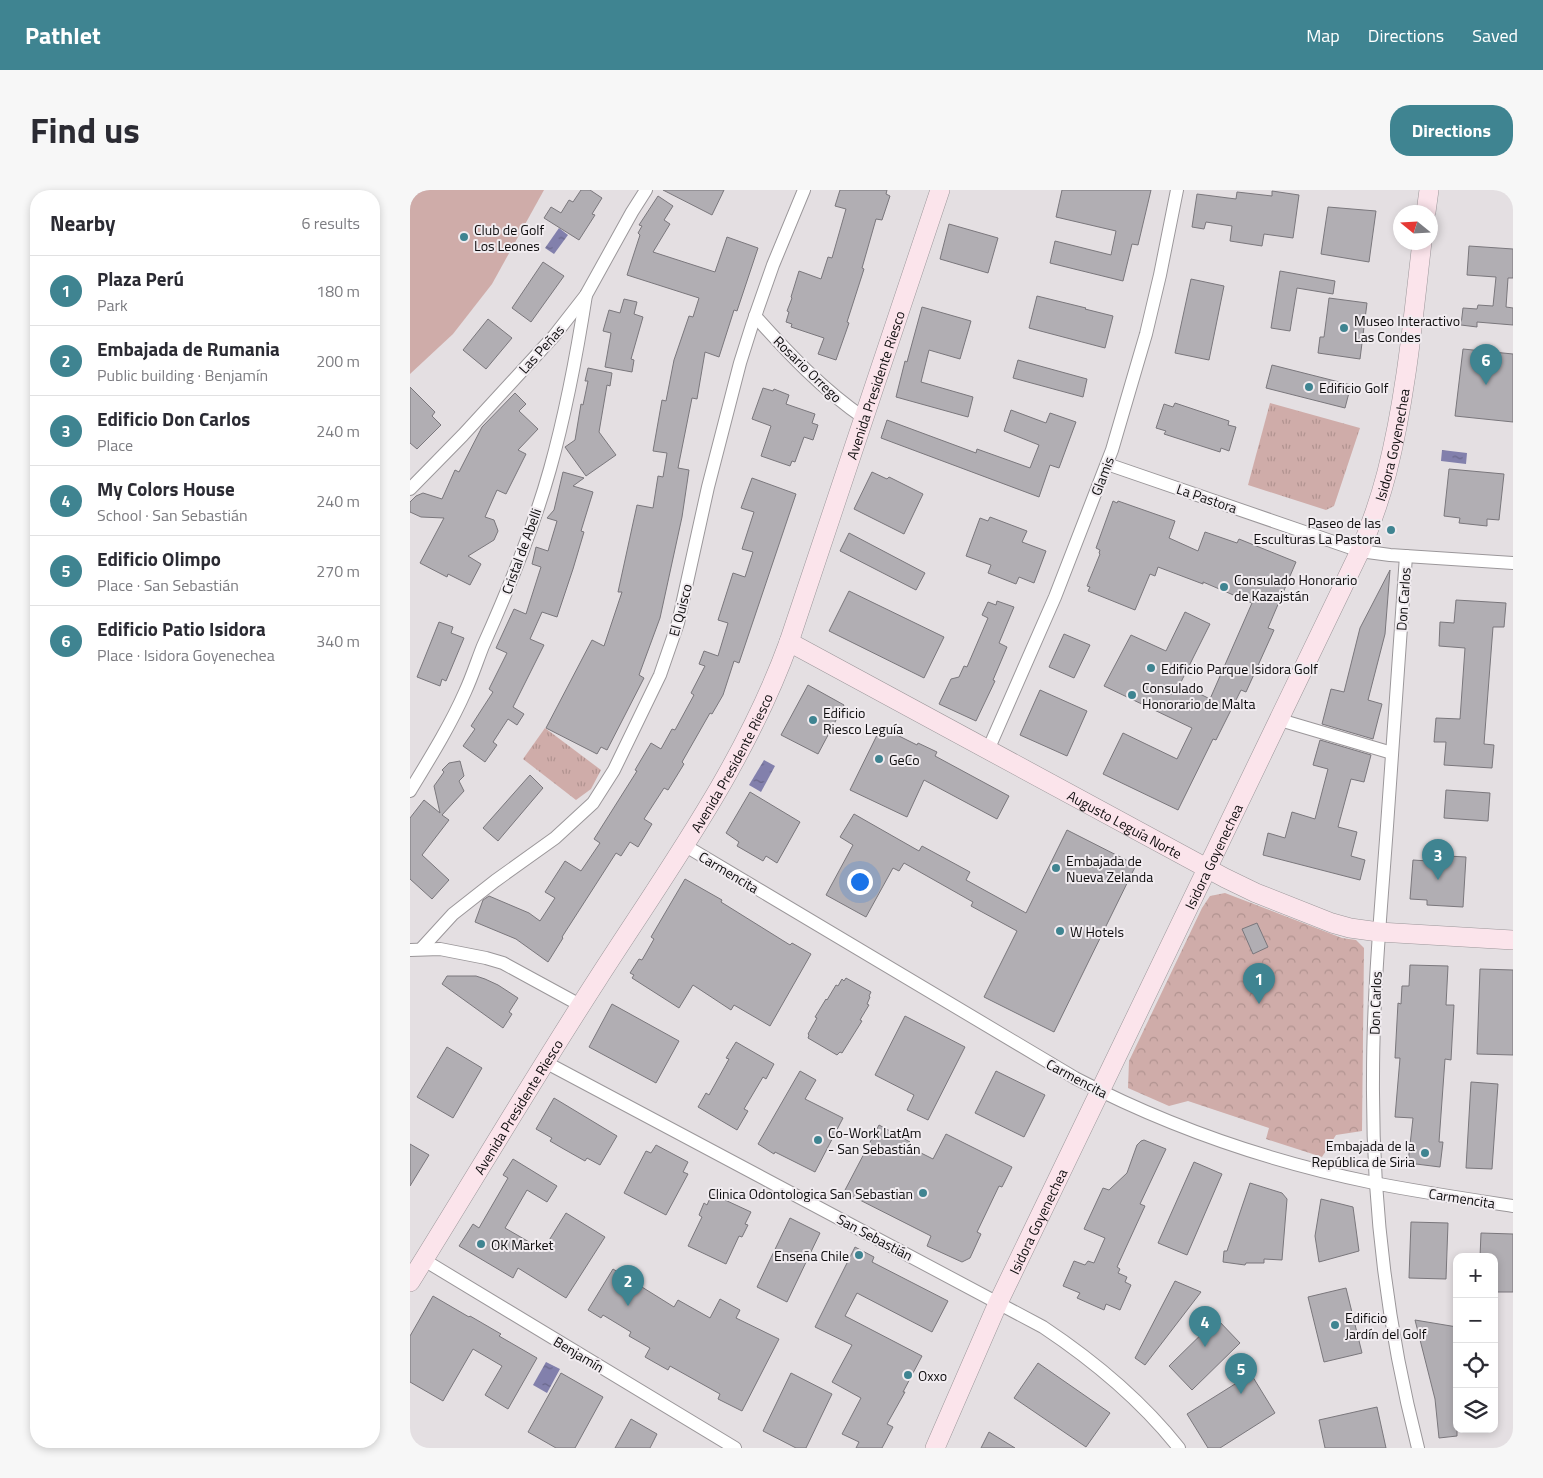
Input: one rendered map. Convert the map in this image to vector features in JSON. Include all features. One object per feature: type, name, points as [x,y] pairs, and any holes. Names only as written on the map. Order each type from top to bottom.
[{"type":"street","name":"Las Peñas","points":[[410,489],[463,435],[554,336],[586,295],[646,190]]},
{"type":"street","name":"El Quisco","points":[[415,950],[454,914],[554,838],[592,803],[614,770],[660,675],[678,623],[710,478],[740,363],[773,266],[804,190]]},
{"type":"street","name":"Avenida Presidente Riesco","points":[[410,1282],[580,1005],[684,845],[750,734],[776,680],[940,190]]},
{"type":"street","name":"Glamis","points":[[988,750],[1055,597],[1107,464],[1146,334],[1177,190]]},
{"type":"street","points":[[1427,205],[1429,190]]},
{"type":"street","name":"Isidora Goyenechea","points":[[935,1448],[998,1303],[1360,551],[1379,500],[1395,436],[1407,364],[1421,250]]},
{"type":"street","name":"Cristal de Abelli","points":[[410,791],[439,743],[466,691],[518,566],[557,442],[578,346],[586,295]]},
{"type":"street","name":"Rosario Orrego","points":[[755,316],[776,340],[836,398],[864,418]]},
{"type":"street","name":"La Pastora","points":[[1107,464],[1360,551],[1513,563]]},
{"type":"street","name":"Don Carlos","points":[[1406,556],[1379,932],[1372,1080],[1379,1224],[1390,1310],[1406,1404],[1418,1448]]},
{"type":"street","name":"Augusto Leguía Norte","points":[[789,642],[1256,893],[1332,923],[1350,928],[1379,932],[1513,940]]},
{"type":"street","points":[[1280,720],[1392,753]]},
{"type":"street","name":"Carmencita","points":[[684,845],[1075,1078],[1148,1112],[1233,1145],[1307,1167],[1376,1183],[1513,1206]]},
{"type":"street","points":[[415,950],[440,949],[502,963],[580,1005]]},
{"type":"street","name":"San Sebastián","points":[[545,1062],[1043,1327],[1105,1373],[1147,1410],[1179,1448]]},
{"type":"street","name":"Benjamín","points":[[424,1260],[735,1448]]},
{"type":"green space","name":"Club de Golf Los Leones","points":[[410,190],[544,190],[492,284],[453,334],[410,374]]},
{"type":"green space","points":[[1270,403],[1360,428],[1334,506],[1326,510],[1248,485]]},
{"type":"green space","points":[[545,728],[601,770],[591,789],[576,800],[523,759]]},
{"type":"green space","points":[[1225,893],[1342,938],[1356,940],[1364,948],[1362,1131],[1336,1135],[1322,1157],[1266,1139],[1269,1128],[1188,1101],[1169,1106],[1128,1088],[1129,1061],[1202,908],[1210,896]]},
{"type":"water","points":[[559,228],[568,235],[554,254],[545,248]]},
{"type":"water","points":[[1442,450],[1467,453],[1466,464],[1441,461]]},
{"type":"water","points":[[764,760],[775,766],[761,792],[749,785]]},
{"type":"water","points":[[546,1362],[560,1369],[547,1393],[533,1385]]},
{"type":"building","points":[[581,190],[590,190],[602,198],[592,214],[595,215],[579,240],[544,218],[551,207],[561,213],[569,200],[573,202]]},
{"type":"building","points":[[663,190],[724,190],[712,215]]},
{"type":"building","points":[[840,190],[887,190],[886,194],[890,196],[882,220],[876,219],[862,268],[864,269],[847,322],[849,323],[836,360],[818,354],[824,338],[791,327],[792,324],[786,322],[789,312],[787,311],[799,271],[821,279],[828,257],[832,258],[846,209],[835,206]]},
{"type":"building","points":[[1062,190],[1151,190],[1138,245],[1132,244],[1123,281],[1050,263],[1055,241],[1111,255],[1116,231],[1056,217]]},
{"type":"building","points":[[1272,191],[1299,195],[1293,238],[1264,234],[1262,246],[1230,241],[1232,226],[1206,222],[1204,229],[1192,227],[1197,194],[1236,199],[1237,192],[1272,196]]},
{"type":"building","points":[[658,196],[673,206],[664,220],[670,224],[653,252],[715,272],[727,237],[758,248],[737,311],[734,310],[719,357],[705,352],[697,399],[692,398],[678,468],[689,470],[682,517],[660,618],[639,675],[644,678],[607,750],[601,747],[597,754],[546,728],[592,640],[604,646],[622,592],[618,592],[637,505],[653,508],[658,476],[663,477],[667,453],[653,451],[662,400],[666,401],[674,360],[689,316],[693,317],[699,298],[627,275],[640,235],[638,233],[642,226],[639,225]]},
{"type":"building","points":[[1328,207],[1376,211],[1369,262],[1321,254]]},
{"type":"building","points":[[949,224],[998,238],[988,273],[940,259]]},
{"type":"building","points":[[1469,246],[1513,249],[1513,278],[1508,278],[1506,307],[1513,308],[1513,325],[1477,322],[1477,327],[1461,325],[1463,308],[1477,309],[1478,305],[1493,306],[1496,277],[1467,275]]},
{"type":"building","points":[[543,262],[564,276],[531,322],[512,308]]},
{"type":"building","points":[[1280,271],[1335,281],[1333,294],[1297,288],[1290,331],[1271,328]]},
{"type":"building","points":[[1191,279],[1224,286],[1209,360],[1175,353]]},
{"type":"building","points":[[1037,296],[1113,316],[1105,348],[1029,328]]},
{"type":"building","name":"Museo Interactivo Las Condes","points":[[1329,298],[1367,303],[1360,359],[1318,353],[1320,337],[1324,337]]},
{"type":"building","points":[[624,299],[637,302],[634,314],[643,317],[631,359],[634,360],[632,372],[605,367],[611,333],[603,331],[609,310],[620,313]]},
{"type":"building","points":[[922,307],[971,321],[960,359],[929,350],[921,382],[973,397],[968,417],[896,397]]},
{"type":"building","points":[[488,319],[512,338],[486,369],[463,350]]},
{"type":"building","points":[[1463,349],[1513,354],[1513,422],[1455,416]]},
{"type":"building","points":[[1018,360],[1087,379],[1083,397],[1013,378]]},
{"type":"building","name":"Edificio Golf","points":[[1272,365],[1351,385],[1345,408],[1266,388]]},
{"type":"building","points":[[588,368],[612,373],[610,386],[607,385],[599,432],[616,455],[586,476],[565,447],[575,440],[581,404],[583,405],[588,381],[585,381]]},
{"type":"building","points":[[410,387],[435,412],[432,416],[441,425],[417,449],[410,443]]},
{"type":"building","points":[[763,388],[773,391],[774,389],[789,395],[786,404],[815,414],[812,423],[818,425],[813,440],[804,437],[795,462],[792,461],[790,466],[761,456],[771,426],[752,419]]},
{"type":"building","points":[[515,393],[526,404],[519,411],[538,429],[518,450],[526,454],[506,494],[497,490],[485,517],[494,520],[498,531],[494,540],[468,556],[481,564],[470,585],[448,574],[447,577],[420,563],[444,518],[421,517],[410,512],[410,502],[416,496],[423,493],[442,499],[455,470],[459,472],[482,427]]},
{"type":"building","points":[[1175,403],[1229,421],[1228,425],[1236,427],[1229,451],[1221,448],[1220,452],[1164,434],[1166,431],[1156,428],[1164,404],[1173,407]]},
{"type":"building","points":[[1011,410],[1046,423],[1050,413],[1076,422],[1059,468],[1050,465],[1039,497],[881,438],[887,420],[976,453],[977,449],[1030,468],[1039,445],[1004,431]]},
{"type":"building","points":[[1449,469],[1504,474],[1499,520],[1487,519],[1487,526],[1459,523],[1460,518],[1444,516]]},
{"type":"building","points":[[563,472],[584,478],[573,486],[593,492],[581,531],[584,532],[557,617],[542,612],[530,639],[544,645],[513,707],[524,714],[517,725],[508,719],[493,742],[497,745],[485,762],[463,746],[475,729],[471,726],[493,692],[489,689],[507,653],[496,648],[514,609],[526,614],[541,567],[532,564],[536,547],[548,551],[557,521],[547,518],[554,510]]},
{"type":"building","points":[[872,472],[887,479],[889,477],[923,494],[904,534],[854,509]]},
{"type":"building","points":[[752,478],[796,494],[739,663],[734,661],[723,695],[712,714],[710,713],[682,762],[684,764],[668,790],[664,788],[644,819],[652,824],[638,847],[630,842],[621,856],[616,853],[548,962],[516,939],[475,922],[483,900],[489,896],[529,913],[540,921],[555,898],[545,892],[565,861],[581,871],[600,843],[594,839],[637,771],[635,770],[651,743],[661,749],[672,729],[675,730],[694,695],[691,693],[705,666],[699,664],[704,651],[718,656],[728,623],[718,620],[733,573],[745,577],[753,552],[742,549],[754,512],[741,508]]},
{"type":"building","points":[[1113,501],[1117,503],[1118,501],[1175,521],[1169,538],[1198,551],[1205,532],[1237,543],[1239,539],[1296,562],[1268,628],[1274,630],[1246,692],[1241,690],[1216,740],[1213,739],[1178,810],[1103,774],[1123,733],[1177,759],[1192,728],[1104,686],[1131,635],[1166,651],[1185,612],[1210,624],[1180,684],[1210,699],[1252,603],[1203,582],[1203,584],[1158,567],[1155,576],[1150,574],[1135,610],[1088,591],[1090,587],[1087,586],[1100,554],[1100,550],[1096,548]]},
{"type":"building","points":[[990,517],[1027,531],[1022,542],[1046,551],[1034,583],[1019,577],[1016,584],[988,573],[991,565],[966,556],[980,518],[988,521]]},
{"type":"building","points":[[849,533],[925,573],[916,590],[840,551]]},
{"type":"building","points":[[1390,570],[1385,634],[1368,700],[1382,704],[1373,739],[1322,724],[1331,689],[1344,692],[1360,628]]},
{"type":"building","points":[[849,591],[944,637],[924,678],[829,631]]},
{"type":"building","points":[[1456,600],[1506,603],[1504,627],[1493,627],[1484,744],[1494,745],[1492,768],[1444,765],[1446,742],[1434,742],[1436,718],[1460,719],[1465,648],[1439,646],[1440,622],[1454,623]]},
{"type":"building","points":[[997,601],[1014,607],[999,643],[1007,647],[993,680],[995,681],[976,721],[939,704],[951,679],[959,677],[964,666],[967,667],[988,618],[982,615],[988,602],[996,605]]},
{"type":"building","points":[[439,622],[453,627],[451,633],[464,638],[446,681],[442,679],[440,686],[417,677]]},
{"type":"building","points":[[1064,634],[1090,645],[1074,678],[1049,667]]},
{"type":"building","name":"Edificio Riesco Leguía","points":[[808,685],[844,705],[818,754],[781,735]]},
{"type":"building","points":[[1040,690],[1087,711],[1067,756],[1020,735]]},
{"type":"building","points":[[881,727],[917,745],[918,743],[937,752],[935,756],[1009,796],[997,819],[924,780],[907,817],[850,790]]},
{"type":"building","points":[[1320,740],[1371,755],[1364,782],[1351,779],[1338,827],[1357,832],[1351,856],[1365,860],[1360,880],[1263,855],[1268,833],[1285,838],[1292,812],[1315,819],[1328,769],[1313,765]]},
{"type":"building","points":[[460,761],[464,776],[459,781],[464,791],[442,815],[449,820],[422,855],[449,880],[432,899],[410,879],[410,818],[424,800],[440,813],[434,786],[444,772],[442,770],[449,763]]},
{"type":"building","points":[[530,775],[543,788],[498,841],[483,828]]},
{"type":"building","points":[[1446,790],[1490,793],[1488,821],[1444,818]]},
{"type":"building","points":[[750,792],[800,822],[777,863],[766,856],[763,861],[737,846],[739,842],[726,833]]},
{"type":"building","name":"W Hotels","points":[[854,814],[919,851],[922,846],[970,872],[966,880],[1026,913],[1067,830],[1136,865],[1054,1032],[984,997],[1017,931],[971,906],[973,902],[904,863],[899,871],[893,868],[866,917],[826,895],[853,845],[840,837]]},
{"type":"building","points":[[1429,855],[1466,857],[1463,907],[1427,905],[1427,900],[1410,899],[1413,860],[1428,861]]},
{"type":"building","points":[[685,879],[722,900],[721,902],[790,945],[792,943],[811,954],[770,1026],[734,1005],[731,1010],[693,985],[679,1008],[632,978],[634,975],[630,973],[639,959],[642,960],[654,939],[651,937]]},
{"type":"building","points":[[1257,923],[1268,947],[1253,954],[1242,929]]},
{"type":"building","points":[[1410,965],[1448,966],[1446,1005],[1454,1005],[1451,1060],[1445,1059],[1439,1142],[1443,1142],[1440,1167],[1408,1163],[1413,1118],[1395,1117],[1400,1058],[1395,1058],[1398,1003],[1401,1004],[1402,986],[1409,986]]},
{"type":"building","points":[[1480,969],[1513,970],[1513,1055],[1477,1054]]},
{"type":"building","points":[[447,976],[476,976],[498,985],[518,998],[509,1012],[512,1014],[503,1028],[442,984]]},
{"type":"building","points":[[846,978],[871,992],[867,1004],[869,1005],[860,1020],[862,1021],[842,1053],[840,1052],[837,1055],[808,1038],[808,1034],[817,1018],[815,1017],[826,999],[836,985],[838,986],[842,979],[844,981]]},
{"type":"building","points":[[612,1004],[679,1041],[656,1083],[589,1047]]},
{"type":"building","points":[[905,1016],[965,1047],[928,1120],[907,1110],[914,1095],[875,1075]]},
{"type":"building","points":[[736,1042],[774,1064],[766,1079],[763,1077],[744,1109],[748,1111],[737,1130],[698,1107],[706,1093],[709,1095],[729,1059],[726,1058]]},
{"type":"building","points":[[447,1047],[482,1068],[453,1118],[417,1097]]},
{"type":"building","points":[[800,1071],[816,1080],[805,1099],[843,1118],[815,1172],[775,1152],[774,1154],[758,1144]]},
{"type":"building","points":[[996,1071],[1045,1095],[1024,1137],[975,1113]]},
{"type":"building","points":[[1471,1082],[1498,1084],[1492,1169],[1466,1168]]},
{"type":"building","points":[[554,1098],[617,1136],[600,1165],[587,1158],[585,1161],[550,1141],[552,1138],[536,1129]]},
{"type":"building","points":[[879,1125],[910,1142],[907,1146],[933,1159],[946,1134],[1012,1167],[1002,1187],[999,1186],[977,1232],[981,1234],[970,1258],[962,1262],[927,1246],[931,1236],[844,1192]]},
{"type":"building","points":[[1144,1140],[1166,1149],[1140,1204],[1145,1206],[1117,1267],[1120,1269],[1118,1273],[1127,1277],[1125,1282],[1131,1285],[1120,1310],[1106,1304],[1104,1310],[1077,1298],[1080,1293],[1063,1286],[1074,1261],[1085,1265],[1088,1261],[1094,1263],[1105,1238],[1084,1229],[1103,1188],[1109,1190],[1127,1173],[1137,1145]]},
{"type":"building","points":[[410,1144],[429,1155],[410,1186]]},
{"type":"building","points":[[656,1145],[688,1162],[683,1172],[688,1174],[666,1215],[624,1193],[646,1151],[651,1153]]},
{"type":"building","points":[[513,1159],[557,1186],[547,1202],[527,1190],[505,1228],[543,1250],[566,1213],[605,1237],[566,1298],[518,1268],[513,1278],[459,1246],[473,1224],[479,1228],[508,1178],[503,1175]]},
{"type":"building","points":[[1194,1162],[1222,1174],[1187,1255],[1158,1243]]},
{"type":"building","points":[[1250,1183],[1282,1193],[1287,1199],[1282,1260],[1264,1259],[1264,1263],[1246,1263],[1245,1265],[1223,1262],[1224,1251],[1227,1251]]},
{"type":"building","points":[[712,1194],[751,1212],[745,1224],[748,1225],[742,1237],[739,1236],[726,1264],[688,1246],[702,1217],[699,1215],[704,1203],[707,1205]]},
{"type":"building","points":[[1321,1199],[1353,1207],[1359,1251],[1319,1262],[1315,1236]]},
{"type":"building","points":[[790,1218],[820,1233],[787,1302],[757,1287]]},
{"type":"building","points":[[1411,1222],[1448,1223],[1446,1279],[1409,1278]]},
{"type":"building","points":[[1481,1233],[1513,1234],[1513,1292],[1498,1292],[1498,1253],[1480,1253]]},
{"type":"building","points":[[855,1247],[874,1257],[872,1262],[948,1301],[932,1332],[857,1293],[845,1316],[922,1356],[887,1424],[893,1427],[882,1448],[856,1448],[859,1442],[842,1434],[861,1398],[832,1382],[852,1345],[815,1327]]},
{"type":"building","points":[[613,1269],[674,1307],[678,1300],[710,1318],[720,1299],[740,1310],[736,1318],[779,1339],[742,1411],[718,1399],[720,1394],[670,1366],[668,1370],[645,1357],[650,1348],[629,1336],[631,1332],[603,1315],[601,1318],[588,1310]]},
{"type":"building","points":[[1175,1281],[1201,1292],[1145,1365],[1135,1358]]},
{"type":"building","name":"Edificio Jardín del Golf","points":[[1346,1288],[1362,1353],[1324,1362],[1308,1297]]},
{"type":"building","points":[[433,1296],[501,1334],[499,1336],[537,1358],[508,1409],[485,1395],[502,1366],[473,1349],[443,1401],[410,1382],[410,1336]]},
{"type":"building","points":[[1217,1319],[1240,1343],[1192,1390],[1169,1366]]},
{"type":"building","points":[[1415,1320],[1453,1326],[1453,1433],[1457,1433],[1457,1436],[1439,1438],[1435,1399]]},
{"type":"building","points":[[1038,1363],[1110,1413],[1086,1447],[1014,1398]]},
{"type":"building","points":[[561,1373],[603,1397],[575,1448],[556,1448],[528,1432]]},
{"type":"building","points":[[791,1373],[832,1394],[806,1448],[796,1448],[763,1431]]},
{"type":"building","points":[[1251,1374],[1275,1413],[1220,1448],[1208,1448],[1187,1414]]},
{"type":"building","points":[[1377,1407],[1386,1448],[1325,1448],[1319,1420]]},
{"type":"building","points":[[631,1419],[657,1434],[650,1448],[615,1448]]},
{"type":"building","points":[[989,1432],[1015,1448],[981,1448]]},
{"type":"place","name":"Club de Golf Los Leones","points":[[464,237]]},
{"type":"place","name":"Museo Interactivo Las Condes","points":[[1344,328]]},
{"type":"place","name":"Edificio Patio Isidora","points":[[1486,385]]},
{"type":"place","name":"Edificio Golf","points":[[1309,387]]},
{"type":"place","name":"Paseo de las Esculturas La Pastora","points":[[1391,530]]},
{"type":"place","name":"Consulado Honorario de Kazajstán","points":[[1224,587]]},
{"type":"place","name":"Edificio Parque Isidora Golf","points":[[1151,668]]},
{"type":"place","name":"Consulado Honorario de Malta","points":[[1132,695]]},
{"type":"place","name":"Edificio Riesco Leguía","points":[[813,720]]},
{"type":"place","name":"GeCo","points":[[879,759]]},
{"type":"place","name":"Embajada de Nueva Zelanda","points":[[1056,868]]},
{"type":"place","name":"Edificio Don Carlos","points":[[1438,880]]},
{"type":"place","name":"W Hotels","points":[[1060,931]]},
{"type":"place","name":"Plaza Perú","points":[[1259,1004]]},
{"type":"place","name":"Co-Work LatAm - San Sebastián","points":[[818,1140]]},
{"type":"place","name":"Embajada de la República de Siria","points":[[1425,1153]]},
{"type":"place","name":"Clinica Odontologica San Sebastian","points":[[923,1193]]},
{"type":"place","name":"OK Market","points":[[481,1244]]},
{"type":"place","name":"Enseña Chile","points":[[859,1255]]},
{"type":"place","name":"Embajada de Rumania","points":[[628,1306]]},
{"type":"place","name":"Edificio Jardín del Golf","points":[[1335,1325]]},
{"type":"place","name":"My Colors House","points":[[1205,1347]]},
{"type":"place","name":"Oxxo","points":[[908,1375]]},
{"type":"place","name":"Edificio Olimpo","points":[[1241,1394]]}]
